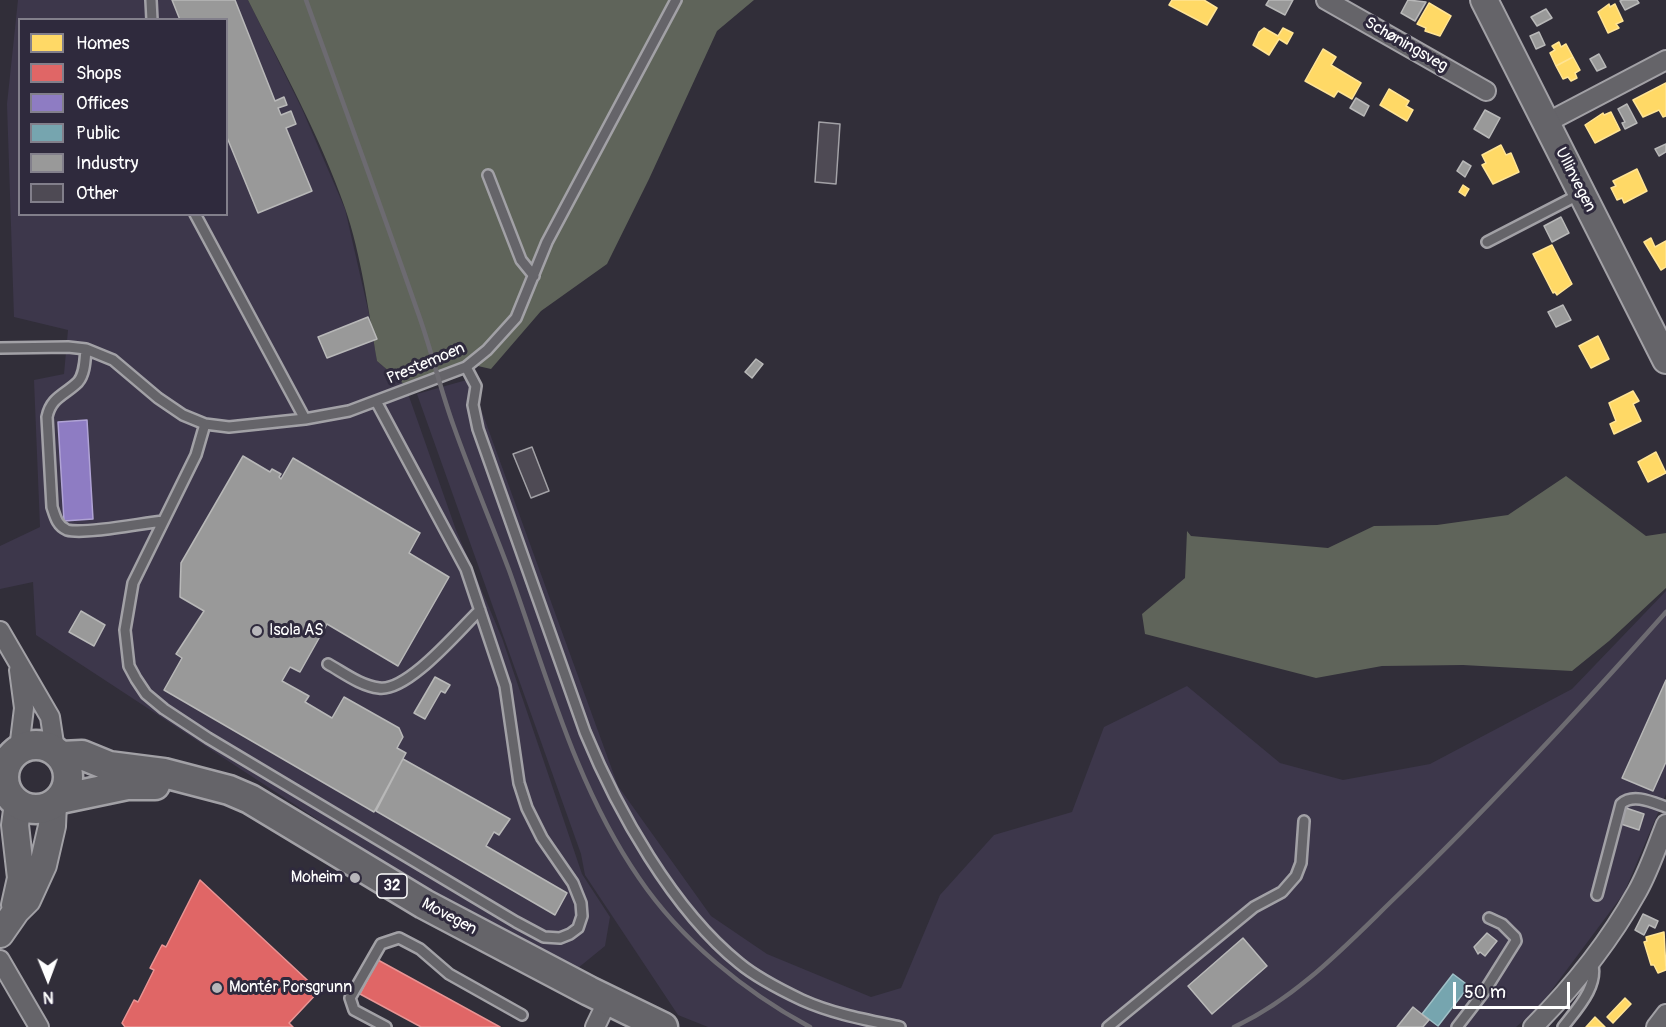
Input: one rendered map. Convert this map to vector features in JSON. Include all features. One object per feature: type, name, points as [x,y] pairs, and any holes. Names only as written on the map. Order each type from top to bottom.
[{"type":"main road","name":"Ullinvegen","points":[[1484,0],[1666,360]]},
{"type":"main road","name":"32","points":[[10,753],[37,744],[58,753]]},
{"type":"main road","points":[[10,753],[4,771],[4,780],[15,825],[21,878],[15,901],[16,911]]},
{"type":"main road","points":[[0,934],[27,900],[43,865],[56,802],[65,791],[69,773],[58,753]]},
{"type":"main road","name":"Movegen","points":[[58,753],[82,755],[109,766],[164,774],[229,790],[249,799],[424,904],[663,1027]]},
{"type":"main road","name":"Movegen","points":[[56,802],[127,785],[196,783]]},
{"type":"main road","name":"32","points":[[9,799],[35,809],[56,802]]},
{"type":"street","name":"Schøningsveg","points":[[1326,0],[1486,91]]},
{"type":"street","points":[[1546,123],[1666,60]]},
{"type":"street","points":[[0,631],[19,668],[41,699],[50,717],[58,753]]},
{"type":"street","points":[[10,753],[24,708],[19,668]]},
{"type":"street","points":[[1533,1027],[1563,997],[1638,890],[1666,824]]},
{"type":"street","points":[[0,960],[39,1027]]},
{"type":"street","points":[[595,1027],[608,1000]]},
{"type":"street","points":[[1656,1027],[1666,1014]]},
{"type":"lane","points":[[151,0],[152,18]]},
{"type":"lane","name":"Prestemoen","points":[[0,348],[86,349],[113,360],[158,398],[183,415],[205,423],[229,426],[305,419],[349,411],[466,367],[487,350],[516,318],[547,242],[676,0]]},
{"type":"lane","points":[[488,175],[521,260],[534,276]]},
{"type":"lane","points":[[1487,242],[1582,193]]},
{"type":"lane","points":[[196,216],[305,419]]},
{"type":"lane","points":[[86,349],[83,373],[78,382],[56,398],[50,406],[47,417],[52,507],[56,520],[67,530],[162,521]]},
{"type":"lane","points":[[466,367],[476,386],[472,405],[478,429],[585,732],[602,775],[633,832],[689,911],[739,963],[804,1001],[837,1013],[900,1027]]},
{"type":"lane","points":[[205,423],[196,455],[133,583],[126,630],[129,666],[146,694],[208,738],[516,922],[544,937],[560,938],[578,928],[582,916],[580,903],[573,883],[542,838],[527,808],[519,783],[506,686],[466,569],[376,401]]},
{"type":"lane","points":[[328,664],[366,685],[392,688],[416,671],[480,610]]},
{"type":"lane","points":[[1597,896],[1621,804],[1626,799],[1636,798],[1666,807]]},
{"type":"lane","points":[[1108,1027],[1254,908],[1282,892],[1296,876],[1301,863],[1304,821]]},
{"type":"lane","points":[[1458,1027],[1484,992],[1516,941],[1502,924],[1489,918]]},
{"type":"lane","points":[[386,1027],[354,1010],[350,998],[381,944],[399,938],[420,949],[449,975],[522,1016]]},
{"type":"lane","points":[[1563,1027],[1587,993],[1595,969],[1591,960]]},
{"type":"shaded area","points":[[18,0],[248,0],[302,109],[345,209],[369,314],[377,361],[405,385],[456,530],[502,638],[582,874],[610,917],[605,946],[578,968],[422,888],[36,635],[33,582],[0,589],[0,546],[40,527],[34,380],[64,374],[68,330],[14,317],[7,104]]},
{"type":"shaded area","points":[[248,0],[754,0],[717,31],[607,264],[541,311],[491,369],[469,364],[405,385],[377,361],[360,264],[345,208],[312,128]]},
{"type":"shaded area","points":[[470,379],[618,786],[711,916],[767,954],[871,997],[901,988],[940,895],[994,835],[1072,812],[1104,727],[1187,686],[1280,763],[1343,780],[1430,764],[1572,689],[1666,591],[1666,794],[1624,893],[1539,1007],[1516,1027],[708,1027],[678,1015],[585,875],[581,854],[417,394]]},
{"type":"shaded area","points":[[1566,476],[1646,536],[1666,533],[1666,588],[1609,641],[1572,671],[1463,665],[1382,666],[1316,678],[1145,634],[1142,614],[1185,578],[1187,531],[1191,536],[1328,548],[1374,526],[1437,525],[1508,515]]},
{"type":"building: Homes","points":[[1172,0],[1204,0],[1217,8],[1207,25],[1169,5]]},
{"type":"building: Homes","points":[[1429,3],[1451,16],[1440,36],[1425,31],[1426,28],[1417,24]]},
{"type":"building: Homes","points":[[1609,4],[1610,7],[1615,4],[1623,21],[1616,24],[1619,28],[1608,33],[1598,12]]},
{"type":"building: Homes","points":[[1264,28],[1278,36],[1283,28],[1293,33],[1287,44],[1279,39],[1269,55],[1253,45],[1259,32]]},
{"type":"building: Homes","points":[[1559,42],[1561,47],[1566,44],[1573,57],[1556,66],[1550,53],[1555,50],[1552,46]]},
{"type":"building: Homes","points":[[1323,49],[1336,57],[1331,65],[1361,83],[1352,99],[1338,91],[1334,97],[1305,81]]},
{"type":"building: Homes","points":[[1573,57],[1580,70],[1575,73],[1577,78],[1571,81],[1568,77],[1563,79],[1556,66]]},
{"type":"building: Homes","points":[[1666,83],[1666,116],[1663,117],[1659,110],[1643,117],[1633,100]]},
{"type":"building: Homes","points":[[1389,89],[1409,101],[1406,106],[1413,110],[1407,121],[1380,105]]},
{"type":"building: Homes","points":[[1611,112],[1620,130],[1595,143],[1585,125],[1603,113],[1604,115]]},
{"type":"building: Homes","points":[[1501,145],[1506,155],[1511,153],[1519,172],[1493,184],[1482,165],[1486,163],[1482,155]]},
{"type":"building: Homes","points":[[1637,169],[1647,191],[1624,203],[1622,198],[1617,200],[1611,188],[1616,186],[1613,181]]},
{"type":"building: Homes","points":[[1463,185],[1469,189],[1465,196],[1459,192]]},
{"type":"building: Homes","points":[[1651,238],[1655,247],[1666,241],[1666,267],[1661,270],[1644,242]]},
{"type":"building: Homes","points":[[1552,245],[1572,284],[1557,295],[1553,293],[1533,254]]},
{"type":"building: Homes","points":[[1598,336],[1609,359],[1591,368],[1579,346]]},
{"type":"building: Homes","points":[[1633,391],[1639,401],[1633,404],[1641,421],[1614,434],[1610,424],[1616,421],[1609,403]]},
{"type":"building: Homes","points":[[1656,452],[1666,473],[1648,482],[1638,462]]},
{"type":"building: Homes","points":[[1664,932],[1666,970],[1658,973],[1654,965],[1651,965],[1644,942],[1647,941],[1646,937]]},
{"type":"building: Homes","points":[[1625,998],[1631,1004],[1613,1023],[1607,1017]]},
{"type":"building: Homes","points":[[1595,1017],[1605,1027],[1586,1027]]},
{"type":"building: Shops","points":[[200,880],[319,991],[289,1023],[293,1027],[125,1027],[122,1023],[134,1000],[138,1002],[154,970],[150,968],[162,945],[166,947]]},
{"type":"building: Shops","points":[[378,960],[500,1027],[421,1027],[360,994]]},
{"type":"building: Offices","points":[[87,420],[93,519],[64,521],[58,422]]},
{"type":"building: Public","points":[[1453,974],[1469,986],[1438,1026],[1422,1014]]},
{"type":"building: Industry","points":[[172,0],[235,0],[275,101],[284,97],[287,105],[278,108],[281,115],[291,111],[296,124],[286,128],[312,191],[258,213],[228,140],[228,18],[179,18]]},
{"type":"building: Industry","points":[[1269,0],[1293,0],[1285,15],[1266,5]]},
{"type":"building: Industry","points":[[1408,0],[1426,2],[1415,21],[1401,13]]},
{"type":"building: Industry","points":[[1637,0],[1639,3],[1625,10],[1620,1]]},
{"type":"building: Industry","points":[[1546,9],[1552,18],[1537,26],[1531,17]]},
{"type":"building: Industry","points":[[1539,32],[1545,45],[1536,49],[1530,36]]},
{"type":"building: Industry","points":[[1599,54],[1606,67],[1597,71],[1590,59]]},
{"type":"building: Industry","points":[[1356,98],[1369,106],[1364,116],[1350,108]]},
{"type":"building: Industry","points":[[1627,104],[1637,123],[1625,129],[1622,123],[1625,122],[1618,109]]},
{"type":"building: Industry","points":[[1485,110],[1500,118],[1489,138],[1474,129]]},
{"type":"building: Industry","points":[[1666,144],[1666,152],[1659,156],[1655,149]]},
{"type":"building: Industry","points":[[1463,161],[1471,166],[1465,177],[1457,171]]},
{"type":"building: Industry","points":[[1561,217],[1569,233],[1552,242],[1544,226]]},
{"type":"building: Industry","points":[[1563,305],[1571,320],[1556,327],[1548,312]]},
{"type":"building: Industry","points":[[368,317],[377,339],[327,358],[318,337]]},
{"type":"building: Industry","points":[[756,359],[763,364],[752,378],[745,372]]},
{"type":"building: Industry","name":"Isola AS","points":[[243,456],[270,472],[272,469],[281,474],[279,477],[281,479],[293,458],[420,533],[409,553],[449,577],[398,666],[327,624],[300,672],[290,667],[282,681],[309,696],[305,702],[332,718],[344,697],[399,728],[403,737],[397,748],[406,753],[374,812],[164,690],[182,658],[176,654],[204,611],[180,597],[181,563]]},
{"type":"building: Industry","points":[[81,611],[105,625],[94,646],[69,632]]},
{"type":"building: Industry","points":[[435,677],[450,685],[445,693],[441,691],[425,719],[414,713]]},
{"type":"building: Industry","points":[[1666,680],[1666,762],[1653,791],[1622,778]]},
{"type":"building: Industry","points":[[403,759],[510,819],[499,835],[494,832],[486,846],[567,893],[555,915],[376,811]]},
{"type":"building: Industry","points":[[1623,807],[1644,814],[1639,830],[1618,823]]},
{"type":"building: Industry","points":[[1643,914],[1658,921],[1655,928],[1649,925],[1644,935],[1635,930]]},
{"type":"building: Industry","points":[[1487,933],[1497,941],[1485,956],[1480,952],[1478,954],[1474,947]]},
{"type":"building: Industry","points":[[1243,938],[1267,966],[1212,1014],[1188,986]]},
{"type":"building: Industry","points":[[1413,1007],[1429,1020],[1423,1027],[1397,1027]]},
{"type":"building: Other","points":[[819,122],[840,124],[836,184],[815,182]]},
{"type":"building: Other","points":[[532,447],[549,491],[531,498],[513,454]]},
{"type":"railway","points":[[306,0],[422,324],[454,427],[509,570],[564,728],[597,806],[639,878],[674,923],[738,981],[810,1027]]},
{"type":"railway","points":[[1234,1027],[1258,1015],[1302,984],[1362,930],[1435,859],[1569,720],[1666,612]]},
{"type":"place","name":"Isola AS","points":[[257,631]]},
{"type":"place","name":"Moheim","points":[[355,878]]},
{"type":"place","name":"Montér Porsgrunn","points":[[217,988]]}]
